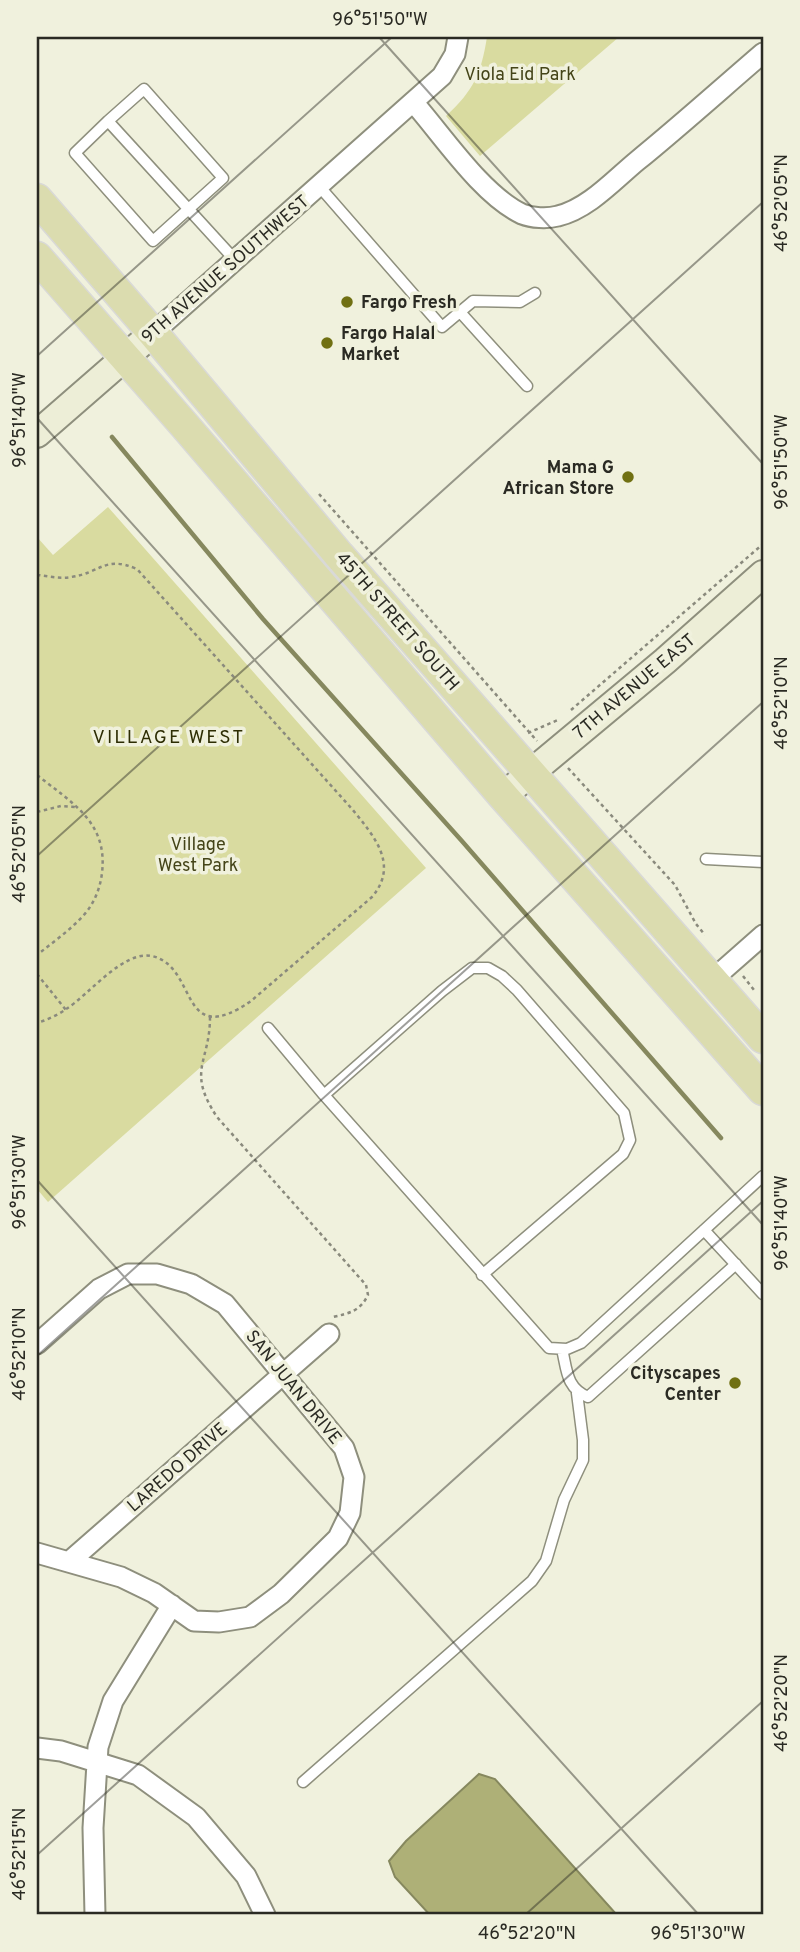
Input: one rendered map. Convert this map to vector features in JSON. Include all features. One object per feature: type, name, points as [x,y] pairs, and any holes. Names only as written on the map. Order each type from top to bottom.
[{"type":"main road","name":"45TH STREET SOUTH","points":[[37,200],[153,333],[339,555],[763,1038]]},
{"type":"main road","name":"45TH STREET SOUTH","points":[[37,257],[503,796],[763,1090]]},
{"type":"street","name":"9TH AVENUE SOUTHWEST","points":[[37,434],[414,103],[442,76],[455,54],[458,37]]},
{"type":"street","points":[[414,103],[485,187],[510,207],[524,215],[541,218],[559,216],[577,208],[605,188],[763,53]]},
{"type":"street","name":"7TH AVENUE EAST","points":[[503,796],[763,574]]},
{"type":"street","points":[[712,980],[763,935]]},
{"type":"street","name":"SAN JUAN DRIVE","points":[[37,1343],[99,1289],[128,1274],[157,1274],[191,1284],[225,1304],[344,1448],[354,1477],[349,1513],[338,1538],[281,1594],[250,1618],[219,1622],[194,1621],[172,1605],[121,1577],[37,1553]]},
{"type":"street","name":"LAREDO DRIVE","points":[[70,1561],[329,1334]]},
{"type":"street","points":[[95,1915],[93,1828],[98,1747],[113,1701],[172,1605]]},
{"type":"street","points":[[37,1748],[61,1751],[138,1775],[196,1817],[246,1876],[265,1915]]},
{"type":"lane","points":[[144,89],[223,178],[153,241],[75,153],[108,121],[144,89]]},
{"type":"lane","points":[[108,121],[235,260]]},
{"type":"lane","points":[[319,186],[442,327],[473,301],[520,302],[535,293]]},
{"type":"lane","points":[[460,312],[527,386]]},
{"type":"lane","points":[[706,859],[763,862]]},
{"type":"lane","points":[[324,1095],[472,968],[488,968],[517,990],[624,1113],[630,1140],[623,1154],[482,1275]]},
{"type":"lane","points":[[268,1028],[482,1275],[549,1348],[562,1349],[581,1343],[763,1176]]},
{"type":"lane","points":[[704,1230],[763,1293]]},
{"type":"lane","points":[[577,1393],[588,1397],[736,1264]]},
{"type":"lane","points":[[303,1782],[532,1581],[546,1561],[564,1500],[583,1460],[577,1393],[570,1383],[562,1349]]},
{"type":"path","points":[[312,485],[528,733],[559,720]]},
{"type":"path","points":[[569,711],[763,544]]},
{"type":"path","points":[[37,575],[73,577],[108,563],[124,563],[137,569],[352,809],[377,842],[385,873],[382,885],[372,897],[236,1011],[210,1017],[201,1013],[165,962],[152,957],[136,956],[123,963],[66,1010],[37,1023]]},
{"type":"path","points":[[37,775],[91,822],[102,845],[102,876],[96,899],[83,916],[37,955]]},
{"type":"path","points":[[578,777],[675,885],[696,924],[711,942]]},
{"type":"path","points":[[37,812],[61,806],[76,807]]},
{"type":"path","points":[[37,974],[66,1010]]},
{"type":"path","points":[[210,1017],[208,1045],[200,1063],[206,1101],[217,1117],[366,1285],[368,1295],[363,1305],[353,1313],[333,1317],[322,1324],[329,1334]]},
{"type":"green space","name":"Viola Eid Park","points":[[487,37],[619,37],[480,156],[446,116],[475,81]]},
{"type":"green space","name":"Village West Park","points":[[108,507],[426,868],[48,1202],[37,1189],[37,537],[53,555]]},
{"type":"shaded area","points":[[479,1774],[495,1779],[617,1915],[430,1915],[395,1877],[389,1861],[406,1841]]},
{"type":"waterway","points":[[112,437],[263,619],[461,840],[721,1138]]},
{"type":"place","name":"Fargo Fresh","points":[[347,302]]},
{"type":"place","name":"Fargo Halal Market","points":[[327,343]]},
{"type":"place","name":"Mama G African Store","points":[[628,477]]},
{"type":"place","name":"Cityscapes Center","points":[[735,1383]]},
{"type":"district","name":"VILLAGE WEST","points":[[169,736]]}]
